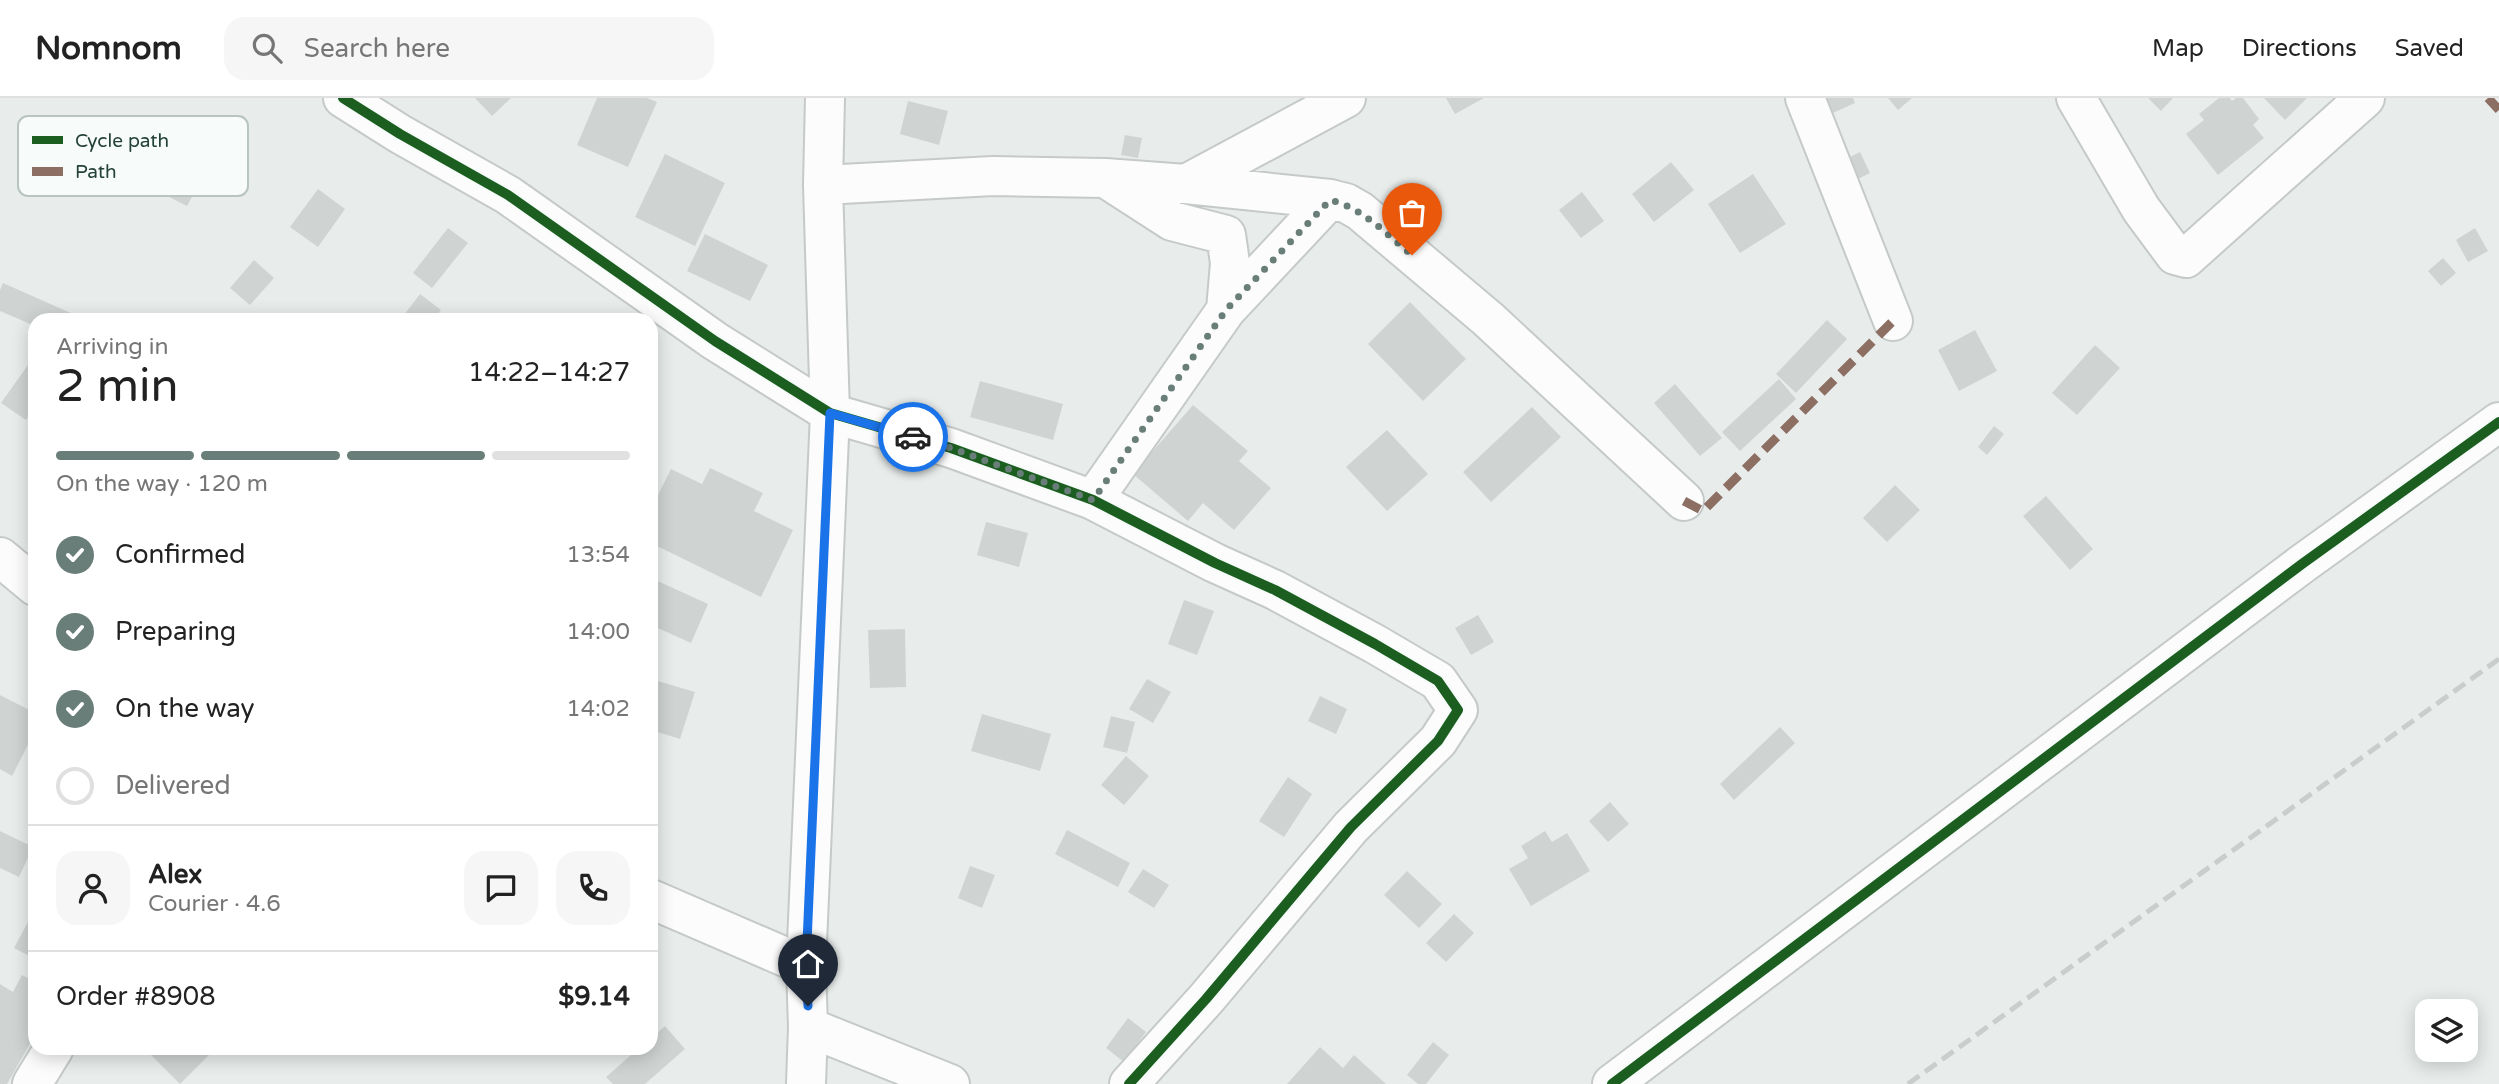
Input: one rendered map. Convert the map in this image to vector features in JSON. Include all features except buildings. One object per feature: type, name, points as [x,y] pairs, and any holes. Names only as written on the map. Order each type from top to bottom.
[{"type":"street","points":[[806,1084],[806,966],[830,413],[823,185],[825,98]]},
{"type":"street","points":[[1186,184],[1346,98]]},
{"type":"street","points":[[1805,98],[1893,321]]},
{"type":"street","points":[[2076,98],[2141,209],[2175,255],[2186,258],[2365,98]]},
{"type":"street","points":[[356,101],[508,195],[715,341],[830,413],[951,448],[1093,500],[1214,563],[1275,590],[1438,681],[1458,710],[1438,741],[1351,827],[1206,999],[1129,1084]]},
{"type":"street","points":[[823,185],[993,176],[1105,178],[1186,184],[1346,204],[1360,211],[1488,319],[1684,501]]},
{"type":"street","points":[[1105,178],[1172,220],[1226,235],[1230,263],[1226,310]]},
{"type":"street","points":[[1093,500],[1226,310],[1330,200]]},
{"type":"street","points":[[1612,1084],[2301,564],[2499,422]]},
{"type":"street","points":[[0,557],[28,580]]},
{"type":"street","points":[[658,902],[806,966]]},
{"type":"street","points":[[808,1027],[950,1084]]},
{"type":"street","points":[[32,1084],[50,1055]]},
{"type":"railway","points":[[1908,1084],[2499,659]]},
{"type":"marked path","points":[[2488,98],[2499,110]]},
{"type":"marked path","points":[[1684,501],[1703,511],[1893,321]]},
{"type":"cycle path","points":[[343,98],[400,134],[508,195],[715,341],[830,413],[951,448],[1093,500],[1215,563],[1275,590],[1438,681],[1458,710],[1438,741],[1351,827],[1206,999],[1129,1084]]},
{"type":"cycle path","points":[[1612,1084],[2302,564],[2499,422]]},
{"type":"way so far","points":[[913,437],[951,448],[1093,500],[1226,310],[1330,200],[1360,211],[1412,255]]},
{"type":"route","points":[[808,1006],[806,966],[830,413],[913,437]]}]
